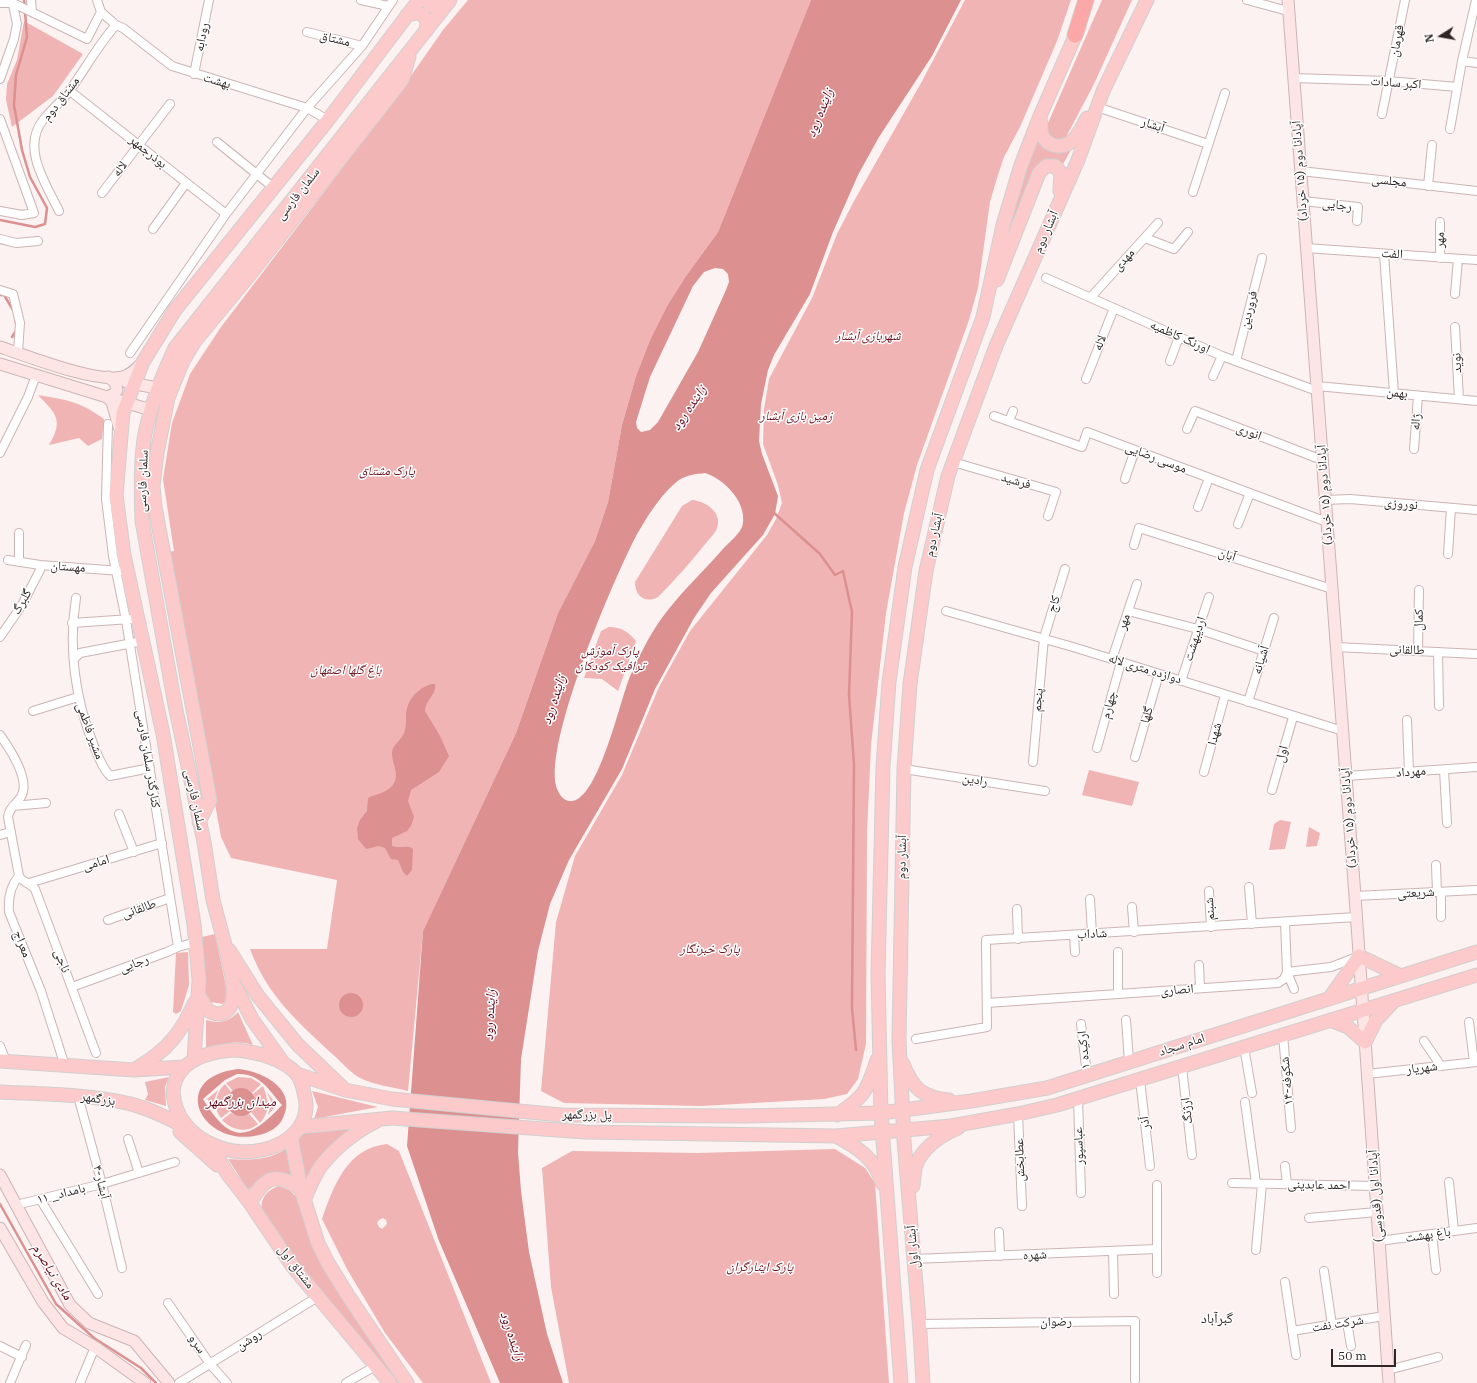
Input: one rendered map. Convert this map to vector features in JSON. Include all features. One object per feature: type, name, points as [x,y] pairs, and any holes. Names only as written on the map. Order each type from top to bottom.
[{"type":"highway","points":[[1075,35],[1086,0]]},
{"type":"main road","name":"سلمان فارسی","points":[[189,1064],[198,995],[196,942],[163,734],[143,641],[132,619],[122,571],[116,495],[123,413],[143,362],[175,310],[328,120],[419,0]]},
{"type":"main road","points":[[427,0],[434,7],[441,8],[449,2]]},
{"type":"main road","name":"آبشار دوم","points":[[881,1113],[878,974],[883,767],[889,682],[905,567],[927,470],[983,317],[1003,225],[1021,165],[1040,116],[1075,35],[1093,0]]},
{"type":"main road","name":"آبشار دوم","points":[[902,1110],[899,1055],[904,769],[910,684],[926,571],[948,476],[996,346],[1078,160],[1103,91],[1147,0]]},
{"type":"main road","name":"آپادانا دوم (۱۵ خرداد)","points":[[1288,0],[1355,896],[1362,1010]]},
{"type":"main road","name":"سلمان فارسی","points":[[284,1064],[252,1019],[233,982],[226,945],[213,900],[175,705],[142,521],[141,492],[145,430],[158,388],[175,348],[449,2]]},
{"type":"main road","points":[[407,15],[417,13],[423,15],[427,21],[426,31]]},
{"type":"main road","points":[[199,822],[210,800],[164,563],[153,486],[157,453],[168,398],[183,361],[195,341],[252,272],[402,80],[411,50]]},
{"type":"main road","points":[[1040,116],[1042,136],[1048,143],[1057,146],[1066,146],[1074,140],[1103,91]]},
{"type":"main road","points":[[983,317],[1039,173],[1046,166],[1055,166],[1061,173],[1060,199]]},
{"type":"main road","points":[[0,347],[89,374],[158,388]]},
{"type":"main road","points":[[108,377],[128,375],[143,362]]},
{"type":"main road","points":[[0,364],[151,410]]},
{"type":"main road","points":[[107,397],[114,394],[117,390],[115,382],[108,377]]},
{"type":"main road","points":[[107,397],[112,402],[115,410],[121,440]]},
{"type":"main road","points":[[151,566],[164,563]]},
{"type":"main road","points":[[226,945],[258,996],[294,1040],[345,1090]]},
{"type":"main road","name":"امام سجاد","points":[[881,1113],[964,1102],[1047,1088],[1477,952]]},
{"type":"main road","points":[[1329,999],[1359,956],[1401,976]]},
{"type":"main road","points":[[878,974],[900,975]]},
{"type":"main road","name":"امام سجاد","points":[[882,1132],[970,1123],[1018,1114],[1078,1099],[1477,975]]},
{"type":"main road","points":[[134,1070],[155,1058],[174,1040],[188,1017],[198,995],[210,1011],[218,1014],[226,1012],[231,1007],[234,997],[233,982]]},
{"type":"main road","points":[[1330,1020],[1348,1027],[1365,1042],[1376,1020],[1395,1000]]},
{"type":"main road","name":"آپادانا اول (قدوسی)","points":[[1362,1010],[1389,1383]]},
{"type":"main road","points":[[235,1050],[269,1056],[284,1064],[297,1074],[307,1102],[306,1115],[300,1127],[290,1138],[262,1150],[231,1150],[210,1145],[182,1121],[173,1103],[177,1076],[189,1064],[203,1055],[217,1051],[235,1050]]},
{"type":"main road","points":[[836,1115],[855,1103],[867,1089],[880,1051]]},
{"type":"main road","points":[[899,1055],[909,1080],[922,1094],[936,1098],[964,1102]]},
{"type":"main road","points":[[3,1061],[134,1070],[189,1064]]},
{"type":"main road","name":"پل بزرگمهر","points":[[297,1074],[345,1090],[392,1099],[561,1115],[836,1115],[881,1113]]},
{"type":"main road","name":"بزرگمهر","points":[[0,1092],[78,1096],[131,1104],[162,1115],[190,1129]]},
{"type":"main road","name":"آبشار اول","points":[[902,1110],[920,1324],[923,1383]]},
{"type":"main road","name":"آبشار اول","points":[[881,1113],[901,1383]]},
{"type":"main road","points":[[162,1115],[229,1176]]},
{"type":"main road","points":[[250,1203],[259,1188],[266,1181],[276,1178],[289,1181],[302,1194],[320,1167],[343,1143],[366,1126],[386,1118]]},
{"type":"main road","name":"پل بزرگمهر","points":[[300,1127],[386,1118],[561,1131],[836,1136],[882,1132]]},
{"type":"main road","points":[[910,1206],[916,1164],[927,1149],[945,1134],[970,1123]]},
{"type":"main road","points":[[836,1136],[870,1158],[880,1173],[888,1203]]},
{"type":"main road","name":"مشتاق اول","points":[[290,1138],[302,1194],[314,1234],[328,1263],[408,1383]]},
{"type":"main road","name":"مشتاق اول","points":[[210,1145],[229,1176],[250,1203],[293,1267],[320,1296],[390,1383]]},
{"type":"main road","points":[[0,1175],[70,1305],[89,1323],[134,1341],[169,1383]]},
{"type":"main road","points":[[0,1228],[43,1302],[63,1328],[95,1347],[145,1383]]},
{"type":"main road","points":[[895,1290],[917,1288]]},
{"type":"street","points":[[31,0],[32,12]]},
{"type":"street","points":[[97,0],[101,12],[116,25]]},
{"type":"street","name":"رودابه","points":[[194,74],[209,0]]},
{"type":"street","points":[[130,353],[226,214],[307,108],[362,46],[390,3],[361,0]]},
{"type":"street","points":[[1247,0],[1288,11]]},
{"type":"street","name":"قهرمان","points":[[1382,114],[1405,0]]},
{"type":"street","points":[[1450,129],[1462,61],[1476,0]]},
{"type":"street","points":[[0,79],[14,38],[17,24],[13,1]]},
{"type":"street","points":[[0,3],[13,1],[88,40],[101,12]]},
{"type":"street","name":"بهشت","points":[[116,25],[123,28],[172,66],[307,108],[328,120]]},
{"type":"street","name":"مشتاق دوم","points":[[60,211],[41,174],[34,145],[36,132],[43,121],[70,91],[98,45],[116,25]]},
{"type":"street","name":"مشتاق","points":[[307,32],[362,46]]},
{"type":"street","points":[[1462,61],[1477,63]]},
{"type":"street","name":"اکبر سادات","points":[[1293,78],[1388,81],[1457,87]]},
{"type":"street","name":"بوذرجمهر","points":[[70,91],[226,214]]},
{"type":"street","points":[[1193,192],[1225,93]]},
{"type":"street","name":"لاله","points":[[102,193],[170,104]]},
{"type":"street","name":"آبشار","points":[[1097,107],[1208,144]]},
{"type":"street","points":[[0,119],[34,213],[22,215],[0,211]]},
{"type":"street","points":[[217,142],[274,188]]},
{"type":"street","points":[[1428,186],[1432,145]]},
{"type":"street","name":"مجلسی","points":[[1300,172],[1477,191]]},
{"type":"street","points":[[153,229],[186,183]]},
{"type":"street","name":"رجایی","points":[[1303,201],[1358,207],[1357,220]]},
{"type":"street","name":"مهر","points":[[1440,222],[1440,258]]},
{"type":"street","name":"مهدی","points":[[1090,297],[1158,223]]},
{"type":"street","points":[[1145,238],[1174,249],[1188,232]]},
{"type":"street","points":[[0,239],[16,242],[38,242]]},
{"type":"street","name":"الفت","points":[[1306,248],[1477,260]]},
{"type":"street","points":[[1384,254],[1394,393]]},
{"type":"street","name":"فروردین","points":[[1236,361],[1262,258]]},
{"type":"street","points":[[1455,294],[1458,259]]},
{"type":"street","name":"اورنگ کاظمیه","points":[[1046,278],[1222,356],[1317,388]]},
{"type":"street","points":[[0,290],[13,294],[20,323],[18,352]]},
{"type":"street","name":"لاله","points":[[1086,379],[1114,308]]},
{"type":"street","name":"نوید","points":[[1455,327],[1459,399]]},
{"type":"street","points":[[1170,361],[1179,337]]},
{"type":"street","points":[[1214,376],[1222,356]]},
{"type":"street","points":[[0,451],[28,397],[36,375]]},
{"type":"street","name":"بهمن","points":[[1317,388],[1394,393],[1477,401]]},
{"type":"street","name":"ژاله","points":[[1414,449],[1418,396]]},
{"type":"street","points":[[1009,421],[1013,411]]},
{"type":"street","name":"انوری","points":[[1187,429],[1195,411],[1322,460]]},
{"type":"street","name":"موسی رضایی","points":[[994,416],[1082,447],[1087,432],[1327,522]]},
{"type":"street","points":[[108,424],[106,499],[122,571]]},
{"type":"street","points":[[1125,479],[1135,450]]},
{"type":"street","name":"فرشید","points":[[953,462],[1056,492],[1048,516]]},
{"type":"street","points":[[1198,507],[1209,478]]},
{"type":"street","points":[[1238,524],[1250,493]]},
{"type":"street","name":"نوروزی","points":[[1325,500],[1350,499],[1477,510]]},
{"type":"street","points":[[1448,554],[1451,508]]},
{"type":"street","name":"آبان","points":[[1134,545],[1140,528],[1332,588]]},
{"type":"street","points":[[19,533],[19,562]]},
{"type":"street","name":"مهستان","points":[[8,560],[40,565],[122,571]]},
{"type":"street","name":"گلبرگ","points":[[0,636],[22,605],[40,570],[40,565]]},
{"type":"street","name":"کاج","points":[[1044,638],[1065,569]]},
{"type":"street","name":"مهر","points":[[1112,659],[1137,584]]},
{"type":"street","name":"کمال","points":[[1418,651],[1419,590]]},
{"type":"street","name":"اردیبهشت","points":[[1181,681],[1209,597]]},
{"type":"street","name":"مشیر فاطمی","points":[[76,598],[72,623],[78,697],[84,722],[97,755],[110,776],[150,768]]},
{"type":"street","name":"دوازده متری لاله","points":[[946,611],[1044,638],[1293,717],[1342,731]]},
{"type":"street","points":[[1128,611],[1198,629],[1264,650]]},
{"type":"street","name":"آشیانه","points":[[1248,702],[1274,618]]},
{"type":"street","points":[[72,623],[132,619]]},
{"type":"street","name":"کنارگذر سلمان فارسی","points":[[132,619],[129,643],[178,947]]},
{"type":"street","name":"پنجم","points":[[1033,762],[1044,638]]},
{"type":"street","points":[[74,659],[80,653],[143,641]]},
{"type":"street","name":"طالقانی","points":[[1336,647],[1477,654]]},
{"type":"street","points":[[1438,652],[1439,706]]},
{"type":"street","name":"چهارم","points":[[1097,748],[1121,662]]},
{"type":"street","name":"گلها","points":[[1135,757],[1159,674]]},
{"type":"street","name":"شهدا","points":[[1204,772],[1225,695]]},
{"type":"street","points":[[33,711],[78,697]]},
{"type":"street","name":"اول","points":[[1272,790],[1293,717]]},
{"type":"street","points":[[1407,720],[1409,772]]},
{"type":"street","points":[[0,735],[9,747],[18,765],[24,788],[21,797],[8,812],[19,876]]},
{"type":"street","name":"مهرداد","points":[[1346,776],[1477,768]]},
{"type":"street","name":"رادین","points":[[904,769],[1045,790]]},
{"type":"street","points":[[1444,770],[1447,823]]},
{"type":"street","points":[[13,806],[46,803]]},
{"type":"street","points":[[119,814],[134,852]]},
{"type":"street","points":[[0,835],[11,832]]},
{"type":"street","name":"امامی","points":[[30,884],[162,843]]},
{"type":"street","points":[[1436,865],[1441,917]]},
{"type":"street","name":"ناجی","points":[[19,876],[34,889],[96,1053]]},
{"type":"street","name":"معراج","points":[[19,876],[12,888],[8,902],[9,912],[41,991],[65,1066]]},
{"type":"street","points":[[1249,887],[1252,924]]},
{"type":"street","name":"شریعتی","points":[[1355,896],[1477,890]]},
{"type":"street","name":"شبنم","points":[[1209,891],[1211,927]]},
{"type":"street","name":"طالقانی","points":[[108,920],[170,898]]},
{"type":"street","points":[[1090,899],[1092,934]]},
{"type":"street","points":[[1132,907],[1134,932]]},
{"type":"street","points":[[1017,909],[1018,938]]},
{"type":"street","name":"شاداب","points":[[916,1039],[987,1027],[985,941],[1356,917]]},
{"type":"street","points":[[1285,922],[1287,972],[1294,989]]},
{"type":"street","points":[[1074,935],[1075,952]]},
{"type":"street","name":"رجایی","points":[[72,987],[178,947],[196,942]]},
{"type":"street","points":[[1118,952],[1118,994]]},
{"type":"street","points":[[1287,972],[1331,967],[1359,956]]},
{"type":"street","points":[[1199,965],[1200,988]]},
{"type":"street","name":"انصاری","points":[[986,1003],[1278,983],[1284,979],[1287,972]]},
{"type":"street","points":[[1126,1020],[1129,1062]]},
{"type":"street","points":[[1469,1022],[1475,1062]]},
{"type":"street","name":"ارکیده ۱","points":[[1081,1024],[1087,1075]]},
{"type":"street","name":"۱۴-شکوفه","points":[[1283,1035],[1291,1128]]},
{"type":"street","points":[[1424,1040],[1441,1066]]},
{"type":"street","points":[[0,1046],[3,1061]]},
{"type":"street","points":[[1244,1047],[1252,1093]]},
{"type":"street","name":"شهریار","points":[[1367,1074],[1475,1062]]},
{"type":"street","name":"ارژنگ","points":[[1182,1067],[1192,1155]]},
{"type":"street","name":"آذر","points":[[1140,1080],[1150,1166]]},
{"type":"street","name":"۴-آبشار","points":[[78,1096],[102,1184],[122,1268]]},
{"type":"street","name":"عباسپور","points":[[1078,1099],[1081,1193]]},
{"type":"street","points":[[1245,1102],[1259,1183],[1256,1250]]},
{"type":"street","name":"عطابخش","points":[[1018,1114],[1022,1206]]},
{"type":"street","points":[[128,1139],[139,1173]]},
{"type":"street","name":"۱۱ _بامداد","points":[[16,1205],[102,1184],[175,1162]]},
{"type":"street","points":[[1285,1166],[1287,1184]]},
{"type":"street","points":[[1449,1182],[1454,1231]]},
{"type":"street","name":"احمد عابدینی","points":[[1232,1183],[1375,1186]]},
{"type":"street","points":[[1157,1185],[1157,1273]]},
{"type":"street","points":[[40,1199],[98,1294]]},
{"type":"street","points":[[1309,1218],[1377,1212]]},
{"type":"street","name":"باغ بهشت","points":[[1379,1241],[1477,1228]]},
{"type":"street","points":[[999,1232],[1000,1256]]},
{"type":"street","points":[[1432,1234],[1436,1270]]},
{"type":"street","name":"شهره","points":[[914,1259],[1156,1250]]},
{"type":"street","points":[[1113,1252],[1114,1294]]},
{"type":"street","points":[[1324,1271],[1332,1325]]},
{"type":"street","points":[[1285,1282],[1296,1355]]},
{"type":"street","name":"روشن","points":[[179,1383],[320,1296]]},
{"type":"street","name":"سرو","points":[[168,1302],[210,1364],[227,1383]]},
{"type":"street","name":"شرکت نفت","points":[[1292,1331],[1384,1316]]},
{"type":"street","name":"رضوان","points":[[920,1324],[1135,1321],[1135,1380]]},
{"type":"street","points":[[1347,1322],[1351,1346]]},
{"type":"street","points":[[10,1383],[26,1345]]},
{"type":"street","points":[[0,1346],[22,1357]]},
{"type":"street","points":[[80,1383],[95,1347]]},
{"type":"street","points":[[1388,1370],[1438,1357]]},
{"type":"street","points":[[346,1383],[377,1365]]},
{"type":"green space","name":"پارک مشتاق","points":[[468,0],[811,0],[718,232],[686,276],[667,306],[650,340],[636,376],[622,425],[608,502],[595,541],[558,613],[516,733],[423,931],[408,1091],[360,1078],[348,1069],[283,1005],[265,980],[250,949],[327,949],[337,880],[231,858],[221,837],[169,552],[174,551],[163,479],[172,423],[190,374],[221,327],[392,103],[443,30]]},
{"type":"green space","name":"پارک خبرنگار","points":[[965,0],[1071,0],[1057,41],[1020,127],[1004,157],[997,178],[990,202],[978,288],[969,320],[917,465],[904,513],[886,613],[871,745],[867,833],[866,1044],[858,1079],[847,1094],[824,1099],[701,1106],[564,1103],[541,1091],[556,922],[575,856],[622,775],[659,687],[690,631],[767,535],[776,519],[782,503],[778,485],[763,444],[764,409],[769,379],[812,298],[837,234],[854,201],[921,83]]},
{"type":"green space","points":[[1102,0],[1132,0],[1094,84],[1066,137],[1057,140],[1048,133],[1048,123]]},
{"type":"green space","points":[[24,21],[83,54],[53,96],[12,127],[6,100],[7,84],[17,60]]},
{"type":"green space","points":[[1037,137],[1072,148],[1062,166],[1053,160],[1042,162],[1003,256],[1011,210]]},
{"type":"green space","points":[[38,395],[72,402],[87,408],[104,419],[102,439],[88,446],[79,438],[49,445],[56,429],[56,418],[49,407]]},
{"type":"green space","points":[[692,500],[708,505],[712,509],[718,517],[716,530],[689,564],[658,597],[649,600],[645,599],[639,595],[635,587],[635,582],[682,506]]},
{"type":"green space","name":"پارک آموزش ترافیک کودکان","points":[[609,627],[618,628],[624,631],[636,641],[618,691],[602,679],[584,678],[601,631]]},
{"type":"green space","points":[[1089,770],[1139,782],[1132,806],[1082,795]]},
{"type":"green space","points":[[1280,820],[1291,822],[1285,849],[1269,850],[1274,824]]},
{"type":"green space","points":[[1309,827],[1320,833],[1317,846],[1306,847]]},
{"type":"green space","points":[[215,934],[228,996],[223,1004],[210,1002],[205,992],[202,937]]},
{"type":"green space","points":[[188,952],[189,985],[181,1011],[176,1014],[173,1012],[176,953]]},
{"type":"green space","points":[[238,1012],[253,1045],[247,1043],[229,1043],[206,1051],[206,1020],[216,1022],[224,1021],[231,1018]]},
{"type":"green space","points":[[169,1077],[165,1087],[166,1106],[145,1100],[148,1094],[145,1082]]},
{"type":"green space","points":[[238,1077],[251,1078],[261,1084],[252,1093],[249,1090],[233,1091],[226,1083]]},
{"type":"green space","points":[[225,1084],[231,1092],[228,1102],[230,1111],[221,1118],[218,1114],[216,1101],[219,1092]]},
{"type":"green space","points":[[263,1086],[268,1105],[266,1114],[260,1123],[251,1112],[255,1103],[253,1094]]},
{"type":"green space","points":[[218,1090],[214,1100],[215,1110],[207,1099]]},
{"type":"green space","points":[[312,1091],[378,1107],[314,1119],[318,1107]]},
{"type":"green space","points":[[267,1092],[277,1105],[268,1115],[271,1102]]},
{"type":"green space","points":[[231,1113],[236,1115],[249,1114],[258,1124],[249,1129],[239,1130],[222,1120]]},
{"type":"green space","points":[[357,1125],[320,1157],[305,1182],[297,1142],[304,1132]]},
{"type":"green space","points":[[387,1144],[399,1151],[491,1383],[423,1383],[385,1333],[347,1269],[322,1219],[337,1181],[344,1170],[362,1153],[373,1147]],"holes":[[[383,1218],[386,1220],[387,1224],[382,1229],[379,1227],[377,1223],[379,1220]]]},
{"type":"green space","points":[[286,1149],[291,1177],[261,1178],[248,1190],[228,1159],[265,1158]]},
{"type":"green space","name":"پارک ایثارگران","points":[[835,1149],[865,1168],[875,1183],[889,1383],[569,1383],[551,1287],[542,1168],[572,1151],[698,1153]]},
{"type":"green space","points":[[278,1186],[289,1190],[298,1198],[306,1228],[317,1252],[404,1383],[393,1383],[307,1276],[264,1215],[262,1210],[262,1202],[269,1191]]},
{"type":"water","name":"زاینده رود","points":[[811,0],[961,0],[932,56],[879,137],[858,175],[833,232],[810,294],[774,355],[768,370],[761,404],[759,441],[762,454],[778,496],[775,514],[763,535],[711,593],[694,618],[655,689],[622,769],[569,860],[550,904],[538,951],[521,1059],[518,1152],[521,1191],[529,1252],[547,1334],[563,1383],[500,1383],[439,1241],[407,1146],[423,931],[516,733],[558,613],[595,541],[608,502],[622,425],[636,376],[650,340],[667,306],[686,276],[718,232]],"holes":[[[715,268],[723,269],[728,274],[729,282],[726,290],[698,352],[658,422],[650,430],[641,432],[637,428],[636,422],[650,377],[693,286],[704,272]],[[705,473],[719,480],[737,499],[743,515],[742,527],[734,538],[673,603],[655,628],[631,674],[599,769],[590,786],[580,798],[569,801],[562,798],[558,791],[555,771],[559,742],[580,668],[609,594],[636,536],[665,493],[682,478]]]},
{"type":"water","points":[[432,684],[435,684],[435,688],[425,711],[440,736],[449,756],[439,772],[411,790],[408,801],[414,817],[411,826],[407,831],[392,838],[392,846],[409,847],[413,849],[412,870],[407,876],[403,872],[398,860],[391,859],[385,848],[379,846],[366,849],[358,839],[357,828],[360,820],[367,811],[368,798],[387,790],[395,782],[396,774],[392,750],[405,731],[408,706],[413,696],[417,692]]},
{"type":"water","points":[[351,993],[360,996],[363,1005],[360,1014],[351,1017],[342,1014],[339,1005],[342,996]]},
{"type":"water","points":[[238,1069],[247,1070],[257,1073],[275,1083],[282,1090],[286,1098],[286,1108],[281,1121],[276,1127],[266,1133],[239,1137],[222,1132],[208,1123],[200,1111],[198,1098],[203,1085],[216,1075]],"holes":[[[237,1074],[245,1074],[258,1079],[268,1088],[282,1105],[259,1126],[249,1131],[240,1133],[231,1130],[222,1124],[203,1099],[225,1080]]]},
{"type":"water","name":"میدان بزرگمهر","points":[[241,1088],[251,1092],[255,1102],[251,1112],[241,1116],[231,1112],[227,1102],[231,1092]]},
{"type":"waterway","points":[[24,0],[25,7]]},
{"type":"waterway","points":[[0,220],[35,227],[45,224],[47,208],[30,177],[22,150],[14,105],[16,75],[27,37],[25,12]]},
{"type":"waterway","points":[[0,295],[4,295],[13,310]]},
{"type":"waterway","points":[[12,337],[17,329],[15,317]]},
{"type":"waterway","points":[[773,512],[820,554],[835,575],[843,571],[852,612],[849,695],[854,764],[852,1008],[856,1050]]},
{"type":"waterway","name":"مادی نیاصرم","points":[[0,1204],[56,1304],[94,1338],[141,1368],[156,1383]]},
{"type":"district","name":"گبرآباد","points":[[1217,1319]]},
{"type":"park label","name":"شهربازی آبشار","points":[[868,336]]},
{"type":"park label","name":"زمین بازی آبشار","points":[[796,416]]},
{"type":"park label","name":"باغ گلها اصفهان","points":[[346,670]]}]
